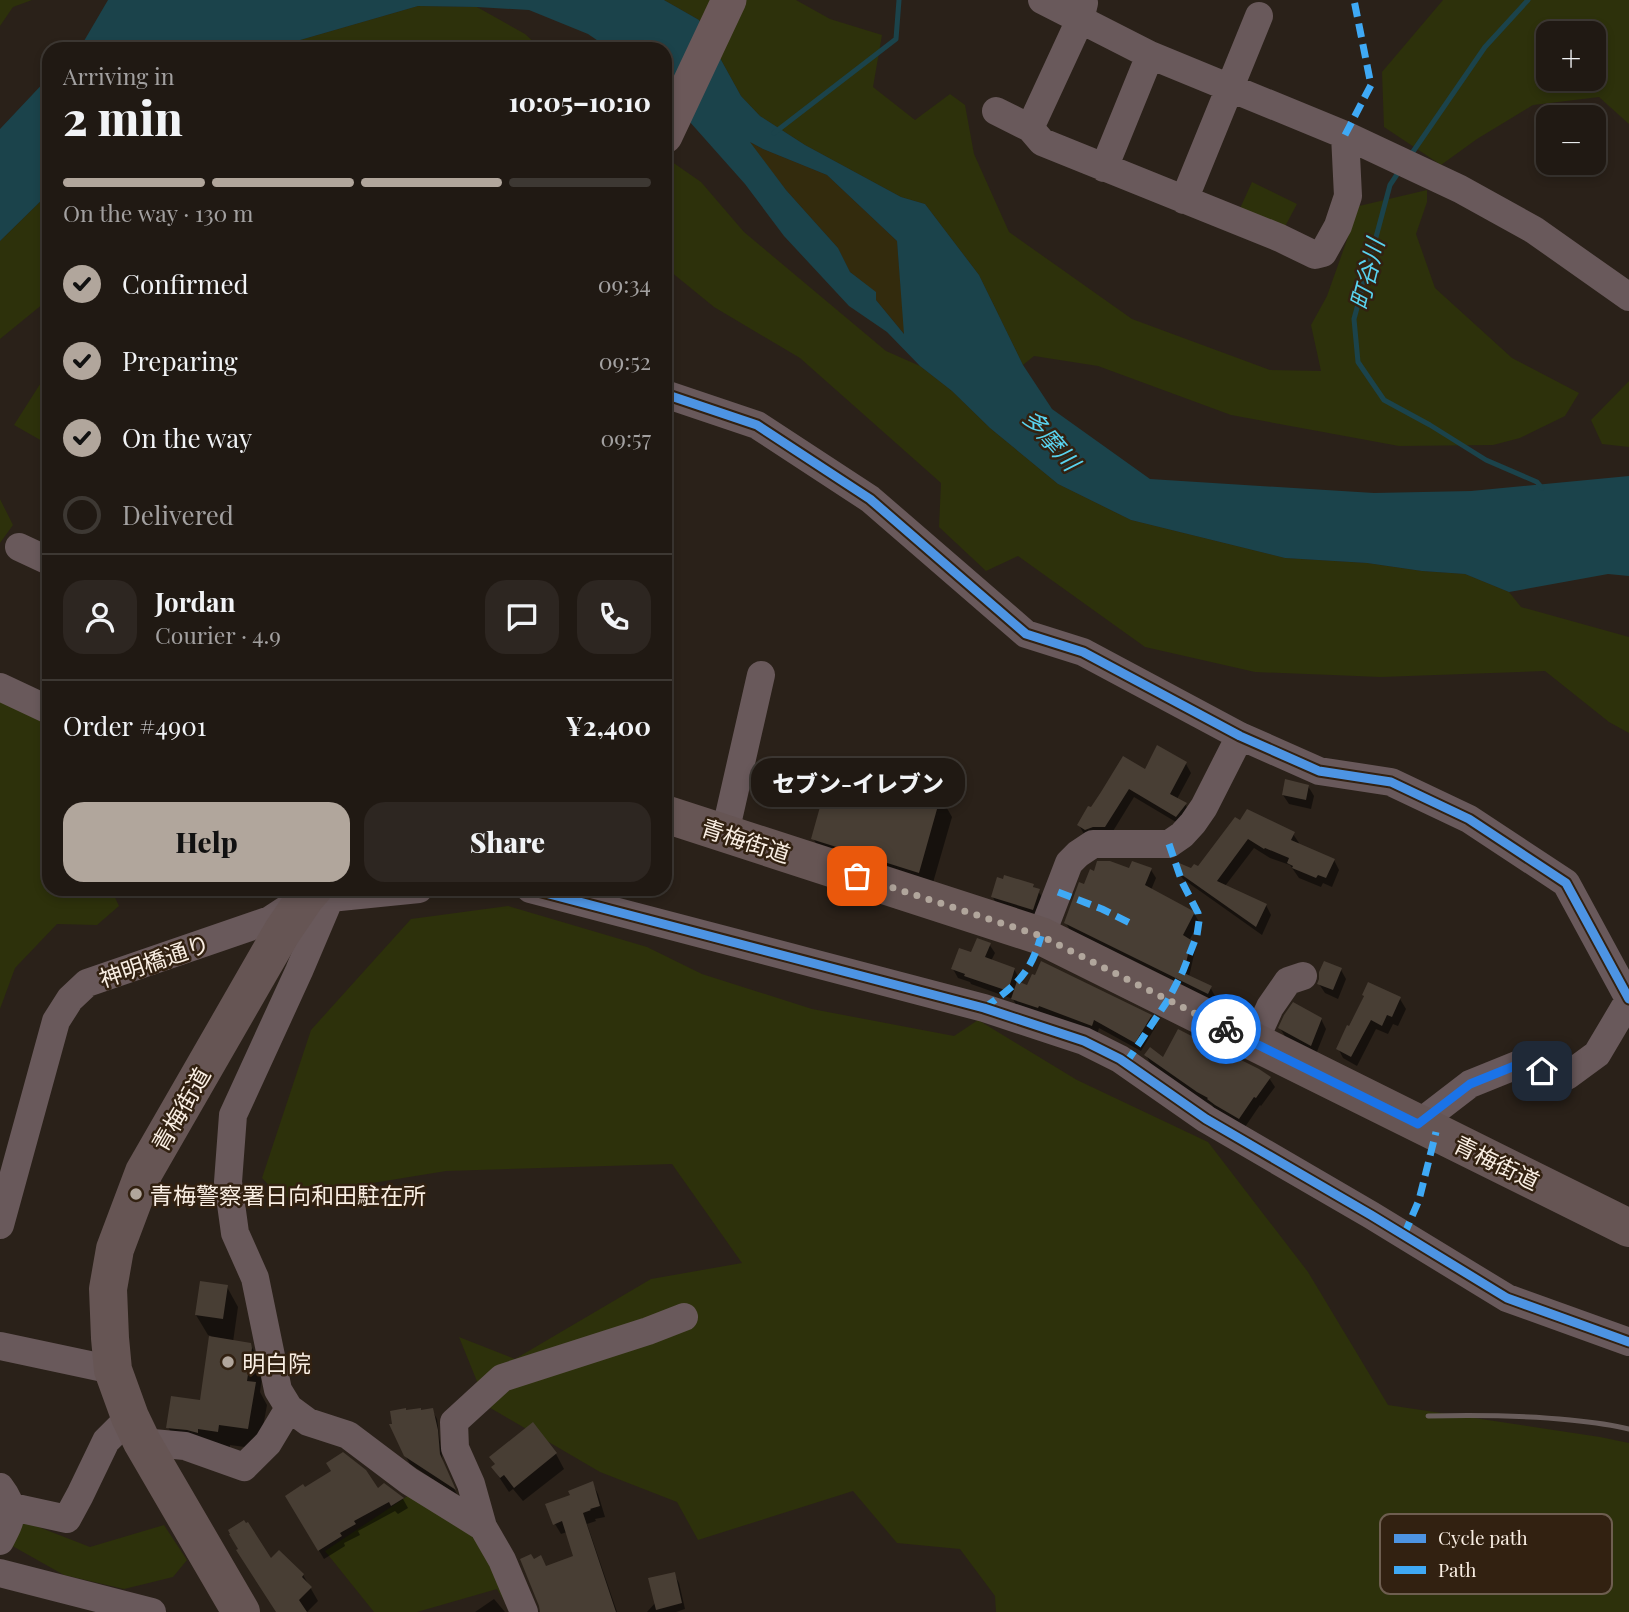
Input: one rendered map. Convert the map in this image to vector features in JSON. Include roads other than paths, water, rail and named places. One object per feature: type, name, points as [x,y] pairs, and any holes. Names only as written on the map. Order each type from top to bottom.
[{"type":"highway","name":"青梅街道","points":[[672,816],[1041,936],[1629,1228]]},
{"type":"highway","name":"青梅街道","points":[[241,1612],[136,1430],[113,1370],[108,1289],[115,1249],[144,1172],[282,932],[306,896]]},
{"type":"main road","points":[[672,121],[729,0]]},
{"type":"street","points":[[1042,0],[1082,10],[1150,55],[1345,135],[1460,189],[1534,230],[1629,297]]},
{"type":"street","points":[[1030,128],[1082,10]]},
{"type":"street","points":[[1184,200],[1259,16]]},
{"type":"street","points":[[1104,168],[1150,55]]},
{"type":"street","points":[[996,111],[1030,128],[1042,142],[1315,254],[1323,253],[1338,226],[1348,196],[1345,135]]},
{"type":"street","points":[[672,396],[757,425],[870,499],[1026,634],[1083,652],[1240,736],[1319,771],[1391,782],[1469,819],[1566,883],[1629,999],[1597,1054],[1567,1076],[1517,1065],[1470,1084],[1418,1124]]},
{"type":"street","points":[[19,547],[42,558]]},
{"type":"street","points":[[725,833],[761,675]]},
{"type":"street","points":[[0,687],[42,707]]},
{"type":"street","points":[[1041,936],[1069,863],[1093,844],[1169,844],[1182,835],[1204,807],[1240,736]]},
{"type":"street","name":"神明橋通り","points":[[0,1225],[56,1021],[69,999],[87,983],[270,920],[304,896]]},
{"type":"street","points":[[308,896],[299,971],[233,1115],[228,1182],[234,1233],[255,1279],[278,1391],[289,1408],[308,1422],[348,1435],[409,1481],[483,1527]]},
{"type":"street","points":[[557,896],[984,1007],[1084,1041],[1120,1059],[1206,1119],[1360,1208],[1507,1298],[1629,1342]]},
{"type":"street","points":[[1254,1042],[1270,1007],[1288,981],[1303,976]]},
{"type":"street","points":[[524,1612],[502,1560],[483,1527],[471,1484],[455,1448],[454,1422],[502,1378],[684,1317]]},
{"type":"street","points":[[0,1346],[113,1370]]},
{"type":"street","points":[[0,1541],[7,1527],[6,1497],[66,1519],[106,1441],[136,1430],[244,1466],[268,1443],[289,1408]]},
{"type":"street","points":[[0,1573],[143,1611]]},
{"type":"water","name":"多摩川","points":[[108,0],[664,0],[699,20],[741,96],[760,116],[805,145],[901,197],[925,204],[979,275],[1023,365],[1052,409],[1150,479],[1374,493],[1471,491],[1629,476],[1629,576],[1608,574],[1509,592],[1465,574],[1367,563],[1285,558],[1131,520],[1058,484],[920,366],[887,332],[849,306],[784,236],[745,184],[672,102],[672,42],[600,42],[588,34],[529,10],[418,6],[293,42],[83,42]],"holes":[[[750,142],[827,175],[897,241],[904,334],[876,300],[876,292],[850,272],[838,248],[786,190]]]},
{"type":"water","points":[[42,84],[42,200],[0,241],[0,129]]},
{"type":"waterway","points":[[774,133],[896,39],[899,0]]},
{"type":"waterway","name":"町谷川","points":[[1410,156],[1485,47],[1528,0]]},
{"type":"waterway","name":"町谷川","points":[[1400,170],[1390,185],[1354,319],[1358,362],[1384,400],[1486,460],[1537,482],[1542,488]]},
{"type":"railway","points":[[1428,1416],[1534,1417],[1592,1422],[1629,1429]]},
{"type":"place","name":"セブン-イレブン","points":[[857,876]]},
{"type":"place","name":"青梅警察署日向和田駐在所","points":[[136,1194]]},
{"type":"place","name":"明白院","points":[[228,1362]]}]
